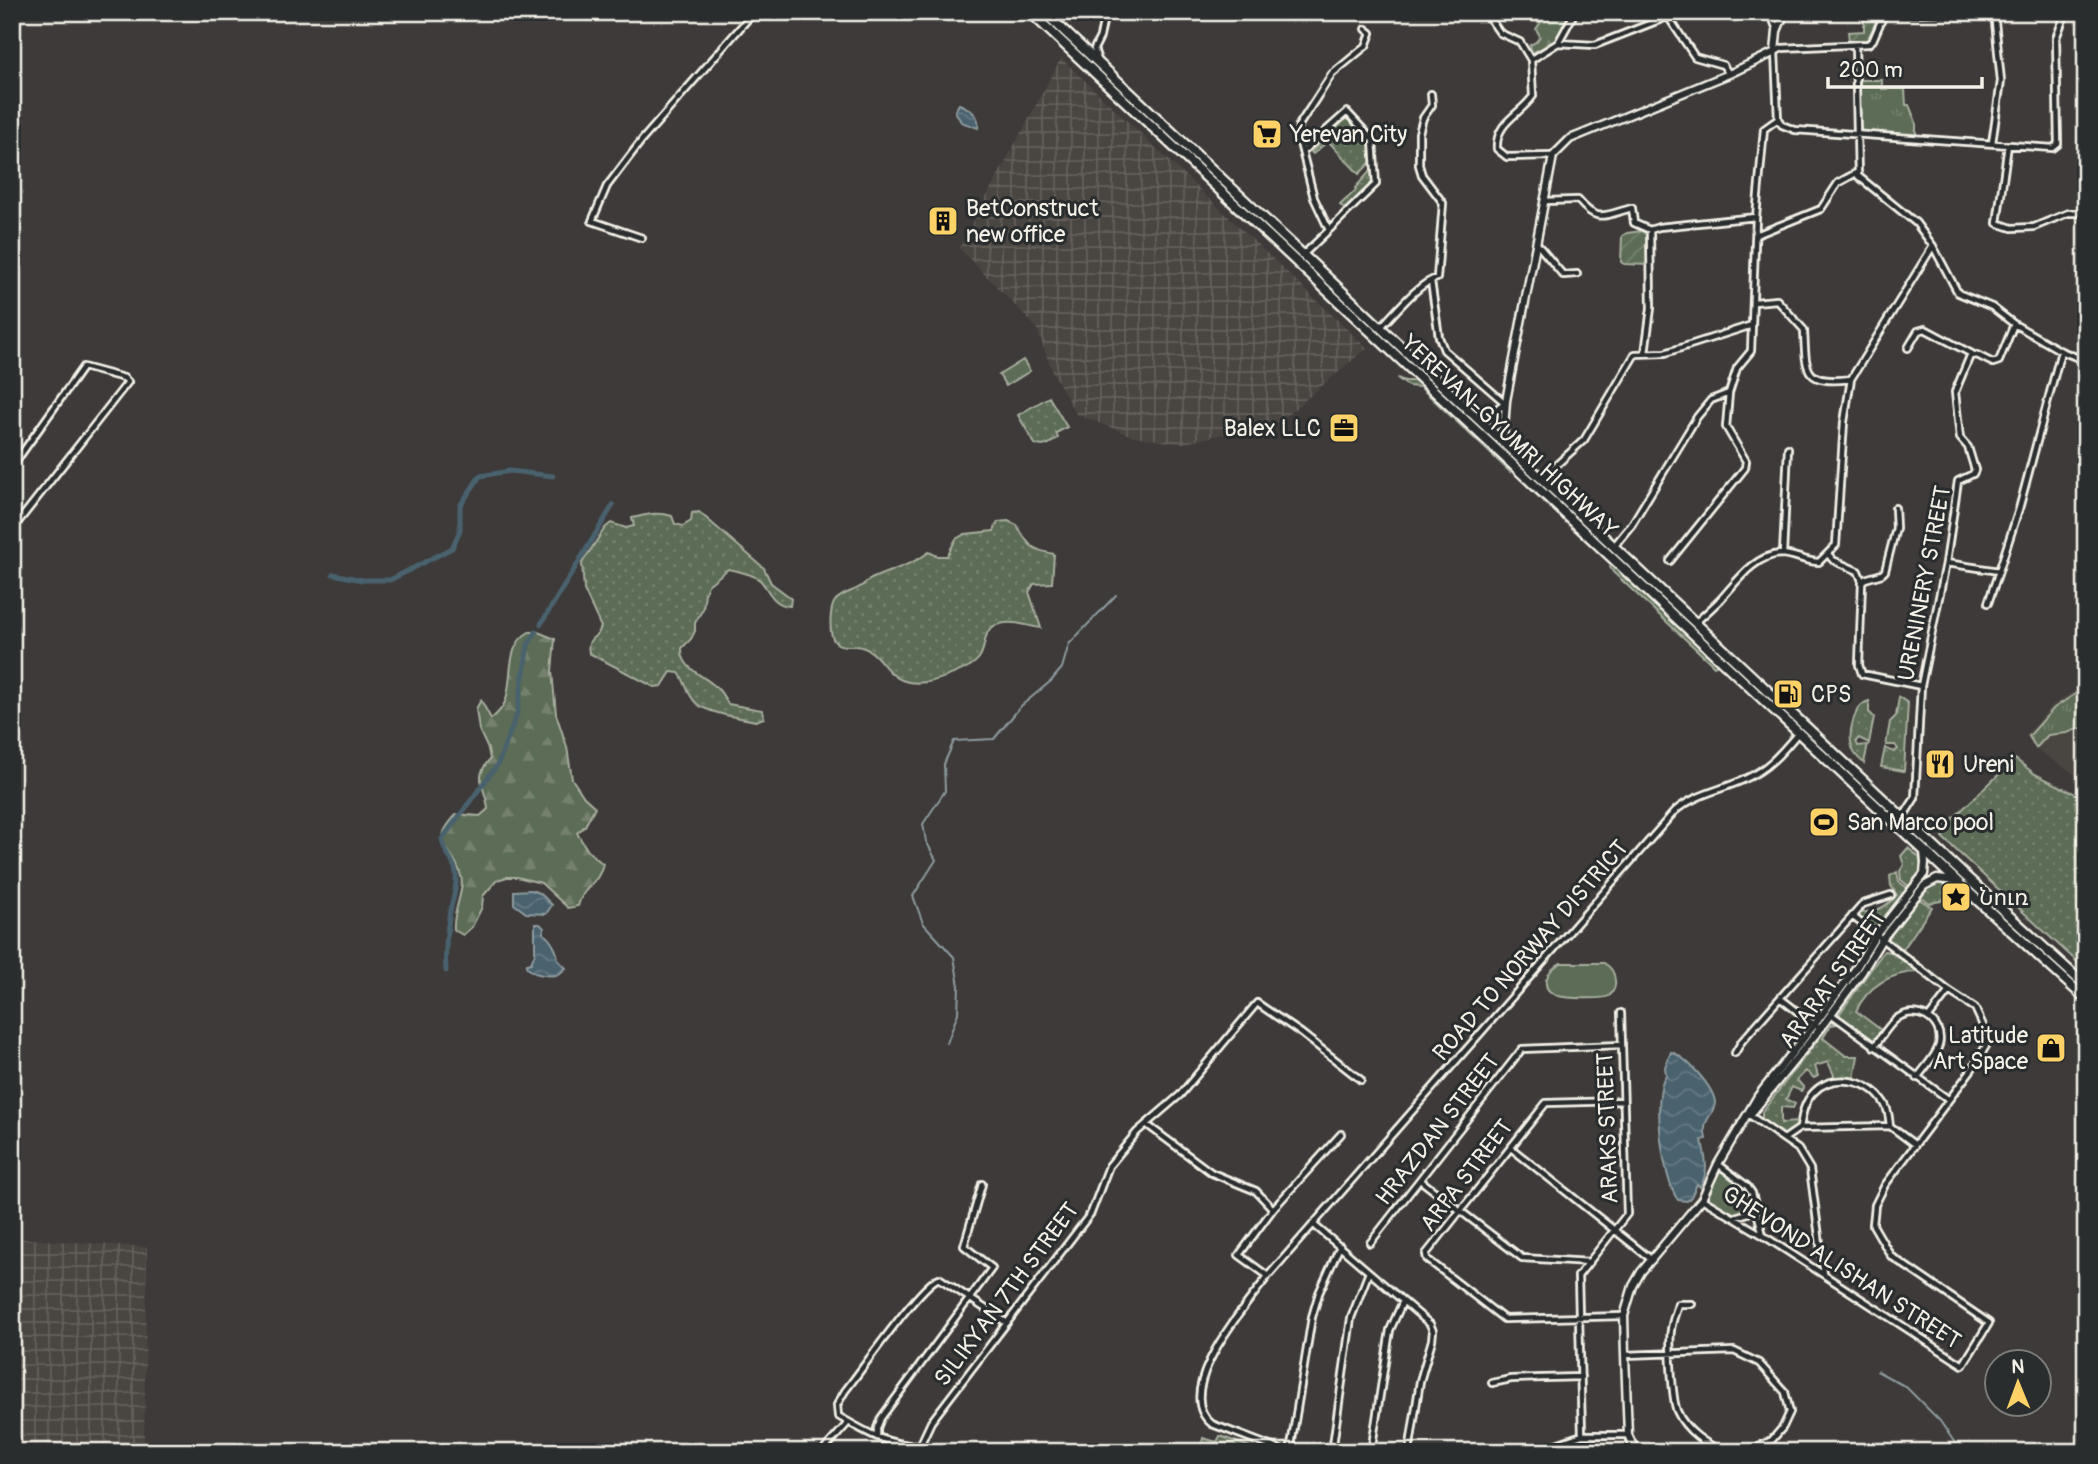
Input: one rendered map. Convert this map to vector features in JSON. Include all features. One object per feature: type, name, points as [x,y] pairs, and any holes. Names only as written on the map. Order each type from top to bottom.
[{"type":"highway","name":"YEREVAN-GYUMRI HIGHWAY","points":[[1030,12],[1798,733],[1886,808],[1903,817],[1959,877],[1964,888],[2086,999]]},
{"type":"highway","name":"YEREVAN-GYUMRI HIGHWAY","points":[[1044,12],[1741,666],[1886,808],[1924,850],[1959,877]]},
{"type":"highway","points":[[1295,261],[1302,254]]},
{"type":"highway","points":[[1735,673],[1741,666]]},
{"type":"highway","points":[[1959,877],[2086,986]]},
{"type":"highway","points":[[2026,946],[2032,938]]},
{"type":"street","points":[[642,238],[592,221],[607,186],[642,140],[754,12]]},
{"type":"street","points":[[1100,64],[1094,49],[1100,37],[1105,12]]},
{"type":"street","points":[[1485,12],[1500,33],[1520,42],[1531,60],[1533,96],[1503,125],[1497,140],[1497,149],[1507,157],[1553,156]]},
{"type":"street","points":[[1531,60],[1558,43],[1575,12]]},
{"type":"street","points":[[1770,12],[1777,31]]},
{"type":"street","points":[[1785,12],[1777,31],[1775,52],[1778,119],[1782,125],[1795,130],[2046,149],[2058,144],[2056,38],[2066,12]]},
{"type":"street","points":[[1503,442],[1505,403],[1553,156],[1570,139],[1729,74],[1782,48],[1868,44],[1873,40],[1884,13],[1939,12]]},
{"type":"street","points":[[1993,143],[2001,81],[1994,12]]},
{"type":"street","points":[[1558,43],[1595,45],[1666,14],[1695,57],[1723,65],[1729,74]]},
{"type":"street","points":[[1329,230],[1314,198],[1298,135],[1299,125],[1332,74],[1366,46],[1371,33],[1366,29]]},
{"type":"street","points":[[1855,45],[1858,176],[1916,223],[1933,246],[1958,293],[1992,307],[2014,324],[2061,351],[2086,361]]},
{"type":"street","points":[[1380,328],[1430,280],[1437,278],[1443,202],[1422,175],[1418,150],[1423,118],[1432,105],[1431,94]]},
{"type":"street","points":[[1302,254],[1376,184],[1373,140],[1347,112],[1303,151]]},
{"type":"street","points":[[1670,561],[1745,468],[1746,461],[1726,427],[1729,393],[1737,368],[1751,351],[1756,217],[1765,129],[1778,119]]},
{"type":"street","points":[[2008,145],[1997,223],[2012,228],[2034,227],[2068,213],[2086,212]]},
{"type":"street","points":[[1756,235],[1821,209],[1838,183],[1858,172]]},
{"type":"street","points":[[1544,201],[1578,200],[1589,213],[1597,216],[1632,208],[1634,223],[1650,230],[1756,217]]},
{"type":"street","points":[[1645,353],[1651,308],[1650,230]]},
{"type":"street","points":[[1536,243],[1563,275],[1577,274]]},
{"type":"street","points":[[1695,623],[1741,576],[1768,556],[1783,554],[1819,562],[1836,545],[1844,422],[1852,379],[1933,246]]},
{"type":"street","points":[[1430,280],[1439,337],[1444,350],[1505,403]]},
{"type":"street","points":[[1754,302],[1777,300],[1804,330],[1804,358],[1810,371],[1819,379],[1828,382],[1852,379]]},
{"type":"street","points":[[1908,348],[1918,331],[1925,329],[1996,363],[2014,324]]},
{"type":"street","points":[[1542,479],[1584,440],[1635,354],[1665,353],[1752,325]]},
{"type":"street","points":[[1988,603],[2019,509],[2061,351]]},
{"type":"street","name":"URENINERY STREET","points":[[1903,817],[1915,798],[1921,686],[1946,563],[1958,481],[1973,474],[1975,470],[1968,447],[1960,439],[1955,392],[1973,354]]},
{"type":"street","points":[[12,467],[83,367],[124,378],[128,382],[19,521],[12,515]]},
{"type":"street","points":[[1614,547],[1632,524],[1697,416],[1710,400],[1729,393]]},
{"type":"street","points":[[1476,418],[1490,415],[1505,403]]},
{"type":"street","points":[[1783,554],[1788,448]]},
{"type":"street","points":[[1862,582],[1882,575],[1885,570],[1896,528],[1895,508]]},
{"type":"street","points":[[1828,554],[1833,560],[1858,571],[1862,582],[1858,656],[1862,674],[1921,686]]},
{"type":"street","points":[[1946,563],[1999,571]]},
{"type":"street","name":"ROAD TO NORWAY DISTRICT","points":[[1288,1452],[1212,1424],[1205,1419],[1199,1407],[1198,1389],[1204,1369],[1268,1276],[1675,811],[1691,800],[1746,779],[1771,764],[1798,733]]},
{"type":"street","name":"ARARAT STREET","points":[[1636,1452],[1628,1435],[1624,1316],[1633,1286],[1641,1272],[1702,1199],[1718,1164],[1748,1115],[1817,1026],[1924,874],[1924,850]]},
{"type":"street","name":"ARARAT STREET","points":[[1817,1026],[1831,1014],[1862,972],[1879,937],[1928,882],[1937,878],[1959,877]]},
{"type":"street","points":[[1735,1053],[1742,1041],[1863,904],[1891,895]]},
{"type":"street","points":[[1784,1139],[1800,1128],[1890,1126],[1914,1144],[1972,1069],[1986,1046],[1986,1032],[1975,1007],[1949,991],[1852,916]]},
{"type":"street","points":[[1929,1017],[1949,991]]},
{"type":"street","points":[[1780,998],[1817,1026]]},
{"type":"street","name":"SILIKYAN 7TH STREET","points":[[918,1449],[931,1422],[1091,1213],[1109,1166],[1137,1132],[1180,1095],[1257,1003],[1361,1080]]},
{"type":"street","points":[[1874,1047],[1895,1019],[1912,1012],[1929,1017],[1939,1031],[1938,1048],[1917,1078]]},
{"type":"street","name":"ARAKS STREET","points":[[1582,1435],[1578,1276],[1627,1214],[1621,1013]]},
{"type":"street","points":[[1831,1014],[1948,1099]]},
{"type":"street","name":"HRAZDAN STREET","points":[[1370,1243],[1522,1049],[1621,1045]]},
{"type":"street","points":[[1800,1128],[1806,1102],[1815,1091],[1828,1083],[1842,1080],[1858,1082],[1883,1100],[1890,1126]]},
{"type":"street","name":"ARPA STREET","points":[[1623,1101],[1546,1103],[1426,1254],[1427,1259],[1504,1319],[1624,1316]]},
{"type":"street","points":[[1748,1115],[1798,1149],[1810,1169],[1824,1275]]},
{"type":"street","points":[[1146,1124],[1212,1173],[1256,1191],[1273,1209]]},
{"type":"street","points":[[1268,1276],[1239,1255],[1273,1209],[1340,1134]]},
{"type":"street","name":"GHEVOND ALISHAN STREET","points":[[1702,1199],[1764,1236],[1963,1366],[1989,1323],[1891,1256],[1873,1224],[1875,1205],[1885,1185],[1914,1144]]},
{"type":"street","points":[[1511,1148],[1652,1260]]},
{"type":"street","points":[[1718,1164],[1747,1186],[1754,1197],[1764,1236]]},
{"type":"street","points":[[1420,1180],[1522,1258],[1590,1262]]},
{"type":"street","points":[[877,1438],[881,1418],[992,1268],[964,1246],[982,1184]]},
{"type":"street","points":[[1734,1218],[1748,1213],[1754,1202]]},
{"type":"street","points":[[1313,1224],[1430,1324],[1433,1331],[1420,1381],[1409,1452]]},
{"type":"street","points":[[1288,1452],[1312,1317],[1319,1293],[1340,1246]]},
{"type":"street","points":[[1332,1452],[1351,1318],[1369,1271]]},
{"type":"street","points":[[918,1449],[877,1438],[838,1416],[837,1405],[845,1391],[916,1298],[934,1279],[939,1278],[1007,1323]]},
{"type":"street","points":[[1371,1452],[1390,1331],[1403,1301]]},
{"type":"street","points":[[1692,1304],[1678,1304],[1671,1329],[1677,1412],[1697,1436],[1726,1452]]},
{"type":"street","points":[[1625,1355],[1739,1353],[1759,1363],[1781,1385],[1790,1406],[1787,1420],[1772,1440],[1747,1452]]},
{"type":"street","points":[[1492,1383],[1511,1379],[1581,1377]]},
{"type":"street","points":[[822,1452],[847,1424]]},
{"type":"street","points":[[1528,1449],[1542,1449],[1582,1435],[1628,1435]]},
{"type":"shaded area","points":[[1061,58],[1367,348],[1279,422],[1180,444],[1132,436],[1076,414],[1052,371],[1036,327],[959,248]]},
{"type":"shaded area","points":[[2086,683],[2086,781],[2036,750],[2026,736],[2051,706]]},
{"type":"shaded area","points":[[12,1238],[147,1247],[144,1452],[12,1452]]},
{"type":"green space","points":[[1035,12],[1040,12],[1295,251],[1293,254]]},
{"type":"green space","points":[[1525,12],[1573,12],[1555,42],[1532,53],[1530,45],[1540,36],[1536,29],[1541,22],[1533,21]]},
{"type":"green space","points":[[1864,12],[1881,12],[1867,40],[1849,40],[1848,32],[1864,31]]},
{"type":"green space","points":[[1858,80],[1882,80],[1882,89],[1905,89],[1906,105],[1909,105],[1916,122],[1916,135],[1858,135]]},
{"type":"green space","points":[[1348,117],[1372,144],[1373,160],[1359,174],[1328,141],[1313,154],[1311,152]]},
{"type":"green space","points":[[1372,169],[1372,184],[1345,209],[1340,205]]},
{"type":"green space","points":[[1642,231],[1649,237],[1648,265],[1624,264],[1621,262],[1622,236]]},
{"type":"green space","points":[[1305,261],[1731,661],[1728,663],[1304,265]]},
{"type":"green space","points":[[1023,360],[1030,371],[1006,386],[999,375]]},
{"type":"green space","points":[[1397,378],[1420,381],[1507,464],[1509,471],[1420,387],[1408,386]]},
{"type":"green space","points":[[1049,397],[1067,427],[1056,433],[1058,438],[1044,446],[1035,444],[1018,415]]},
{"type":"green space","points":[[699,512],[764,568],[771,583],[791,598],[790,606],[784,605],[772,597],[758,579],[728,569],[708,585],[703,609],[695,623],[695,631],[682,648],[683,656],[690,667],[713,684],[728,704],[762,710],[764,718],[756,721],[701,707],[691,696],[679,673],[671,672],[662,686],[654,687],[589,653],[590,642],[601,627],[584,590],[582,563],[605,528],[611,523],[626,528],[634,526],[632,518],[656,514],[672,516],[675,524],[683,526],[691,521],[692,513]]},
{"type":"green space","points":[[1008,521],[1017,525],[1031,545],[1040,551],[1054,554],[1052,583],[1034,584],[1029,592],[1041,628],[1014,623],[997,625],[988,632],[982,653],[970,666],[939,679],[912,683],[892,674],[865,648],[843,646],[834,641],[831,612],[833,604],[840,597],[929,552],[937,556],[947,556],[956,539],[965,534],[994,531],[998,522]]},
{"type":"green space","points":[[1612,564],[1718,664],[1714,666],[1613,572],[1610,567]]},
{"type":"green space","points":[[529,632],[538,632],[555,639],[552,671],[556,714],[567,747],[572,779],[584,797],[595,807],[585,826],[577,833],[588,851],[603,864],[578,906],[568,908],[541,883],[517,877],[497,880],[483,896],[482,907],[472,927],[463,935],[454,930],[461,876],[445,846],[444,833],[457,814],[480,816],[488,809],[481,778],[490,759],[479,730],[476,709],[481,700],[491,719],[502,707],[508,693],[513,654],[521,638]]},
{"type":"green space","points":[[1744,673],[1881,801],[1879,804],[1741,675]]},
{"type":"green space","points":[[2081,690],[2086,692],[2086,732],[2080,728],[2067,733],[2048,735],[2036,748],[2029,736],[2054,708]]},
{"type":"green space","points":[[1899,697],[1908,703],[1904,771],[1881,767],[1885,748],[1894,752],[1898,749],[1895,745],[1886,745],[1890,722],[1896,716]]},
{"type":"green space","points":[[1869,701],[1869,712],[1874,717],[1869,743],[1859,738],[1856,741],[1858,746],[1868,745],[1864,763],[1853,750],[1851,729],[1859,708]]},
{"type":"green space","points":[[2015,759],[2035,774],[2086,799],[2086,970],[1943,838],[1944,827]]},
{"type":"green space","points":[[1892,811],[2023,934],[2021,936],[1889,813]]},
{"type":"green space","points":[[1908,848],[1919,857],[1922,869],[1910,887],[1901,880],[1900,871],[1904,865],[1901,856]]},
{"type":"green space","points":[[1897,872],[1899,882],[1909,889],[1878,927],[1872,929],[1858,918],[1861,913],[1877,910],[1897,895],[1891,886],[1890,876]]},
{"type":"green space","points":[[1938,881],[1956,890],[1948,899],[1945,897],[1941,901],[1930,903],[1920,897],[1931,884]]},
{"type":"green space","points":[[1917,898],[1932,907],[1902,951],[1886,940]]},
{"type":"green space","points":[[1884,951],[1891,952],[1919,972],[1899,975],[1882,982],[1861,1002],[1856,1011],[1881,1030],[1872,1043],[1838,1016]]},
{"type":"green space","points":[[1561,963],[1604,963],[1611,968],[1614,975],[1613,991],[1609,996],[1592,998],[1562,997],[1552,993],[1546,980],[1552,970]]},
{"type":"green space","points":[[1832,1022],[1837,1024],[1831,1025],[1823,1038],[1846,1056],[1858,1056],[1854,1079],[1833,1080],[1834,1075],[1828,1062],[1815,1066],[1818,1076],[1814,1078],[1806,1071],[1797,1080],[1804,1088],[1801,1091],[1792,1087],[1786,1099],[1795,1104],[1793,1108],[1781,1107],[1781,1123],[1798,1122],[1798,1128],[1784,1136],[1762,1119],[1762,1112]]},
{"type":"green space","points":[[1721,1171],[1739,1183],[1749,1195],[1751,1201],[1744,1212],[1730,1213],[1708,1200],[1707,1196]]},
{"type":"green space","points":[[1220,1436],[1259,1452],[1200,1451],[1203,1438],[1217,1442]]},
{"type":"water","points":[[959,104],[976,116],[978,128],[961,122],[955,111]]},
{"type":"water","points":[[531,890],[540,893],[552,905],[546,914],[526,913],[514,904],[514,891]]},
{"type":"water","points":[[535,924],[544,928],[543,933],[553,945],[558,960],[566,968],[558,975],[537,974],[526,966],[531,963],[535,953]]},
{"type":"water","points":[[1671,1052],[1684,1059],[1698,1072],[1715,1102],[1705,1125],[1706,1139],[1702,1140],[1705,1175],[1700,1187],[1697,1184],[1687,1201],[1678,1200],[1673,1190],[1661,1138],[1659,1100],[1666,1075],[1665,1067]]},
{"type":"waterway","points":[[333,574],[362,580],[390,580],[452,548],[460,530],[460,506],[480,476],[510,471],[553,476]]},
{"type":"waterway","points":[[541,624],[613,505]]},
{"type":"waterway","points":[[947,1043],[958,1013],[959,986],[954,957],[923,923],[913,896],[936,860],[926,841],[923,824],[945,791],[944,764],[954,741],[994,739],[1021,706],[1051,681],[1062,668],[1069,644],[1116,595]]},
{"type":"waterway","points":[[446,971],[447,931],[456,879],[454,864],[442,839],[498,764],[517,714],[528,645],[536,632]]},
{"type":"waterway","points":[[1877,1371],[1906,1387],[1940,1421],[1961,1452]]},
{"type":"place","name":"Yerevan City","points":[[1267,134]]},
{"type":"place","name":"BetConstruct new office","points":[[943,221]]},
{"type":"place","name":"Balex LLC","points":[[1344,428]]},
{"type":"place","name":"CPS","points":[[1788,694]]},
{"type":"place","name":"Ureni","points":[[1940,764]]},
{"type":"place","name":"San Marco pool","points":[[1824,822]]},
{"type":"place","name":"Նուռ","points":[[1956,897]]},
{"type":"place","name":"Latitude Art Space","points":[[2051,1048]]}]
